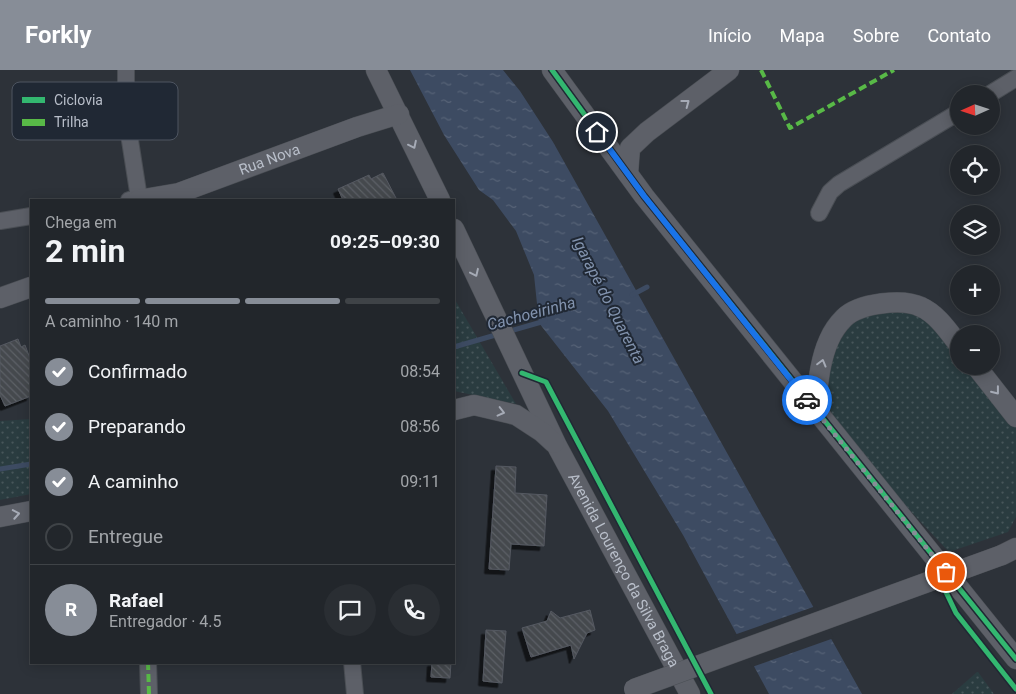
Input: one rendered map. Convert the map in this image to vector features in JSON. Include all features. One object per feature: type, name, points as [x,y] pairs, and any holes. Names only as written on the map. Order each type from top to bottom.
[{"type":"street","points":[[376,70],[440,199]]},
{"type":"street","points":[[552,70],[628,174],[815,411],[1015,656]]},
{"type":"street","points":[[628,174],[630,148],[647,132],[729,70]]},
{"type":"street","points":[[1000,88],[1016,78]]},
{"type":"street","name":"Rua Nova","points":[[129,140],[135,199],[155,198],[180,193],[399,114]]},
{"type":"street","points":[[819,214],[830,192],[839,184],[950,117]]},
{"type":"street","points":[[0,221],[30,216]]},
{"type":"street","name":"Avenida Lourenço da Silva Braga","points":[[455,231],[557,446],[690,694]]},
{"type":"street","points":[[0,298],[30,287]]},
{"type":"street","points":[[815,411],[820,367],[829,339],[844,317],[863,307],[897,302],[921,306],[940,321],[950,334]]},
{"type":"street","points":[[983,375],[1016,417]]},
{"type":"street","points":[[455,410],[474,405],[516,416],[542,432],[557,446]]},
{"type":"street","points":[[0,517],[30,511]]},
{"type":"street","points":[[627,692],[1009,552]]},
{"type":"street","points":[[148,664],[149,694]]},
{"type":"street","points":[[352,664],[355,694]]},
{"type":"shaded area","points":[[455,300],[516,404],[455,391]]},
{"type":"shaded area","points":[[886,307],[925,317],[950,347],[950,375],[973,375],[1016,427],[1016,517],[1008,532],[949,552],[827,422],[826,395],[831,354],[855,318]]},
{"type":"shaded area","points":[[30,419],[30,494],[0,500],[0,421]]},
{"type":"shaded area","points":[[977,672],[994,694],[952,694]]},
{"type":"water","name":"Igarapé do Quarenta","points":[[410,70],[503,70],[520,91],[553,142],[862,694],[769,694],[683,535],[608,411],[539,323],[534,275],[516,231],[493,200],[479,190],[444,135]]},
{"type":"pier","points":[[816,606],[834,638],[752,667],[734,635]]},
{"type":"building","points":[[383,173],[396,199],[343,199],[338,189],[369,175],[371,179]]},
{"type":"building","points":[[18,339],[21,347],[25,345],[30,358],[30,396],[5,406],[0,395],[0,346]]},
{"type":"building","points":[[496,466],[516,467],[515,493],[547,495],[544,546],[511,544],[509,570],[489,569]]},
{"type":"building","points":[[590,610],[595,630],[587,633],[574,659],[571,645],[531,657],[522,628],[547,621],[551,611],[560,618]]},
{"type":"building","points":[[486,630],[506,631],[502,683],[483,681]]},
{"type":"building","points":[[432,664],[451,664],[450,678],[431,677]]},
{"type":"waterway","points":[[632,295],[647,287]]},
{"type":"waterway","name":"Cachoeirinha","points":[[507,332],[545,321]]},
{"type":"waterway","name":"Cachoeirinha","points":[[455,347],[499,334]]},
{"type":"waterway","name":"Cachoeirinha","points":[[0,469],[30,464]]},
{"type":"marked path","points":[[761,70],[790,128],[894,70]]},
{"type":"marked path","points":[[148,664],[149,694]]},
{"type":"cycle path","points":[[552,70],[644,196],[1016,659]]},
{"type":"cycle path","points":[[522,373],[546,382],[711,694]]},
{"type":"cycle path","points":[[933,565],[956,613],[1016,689]]},
{"type":"way so far","points":[[807,400],[946,572]]},
{"type":"route","points":[[597,132],[644,196],[807,400]]}]
